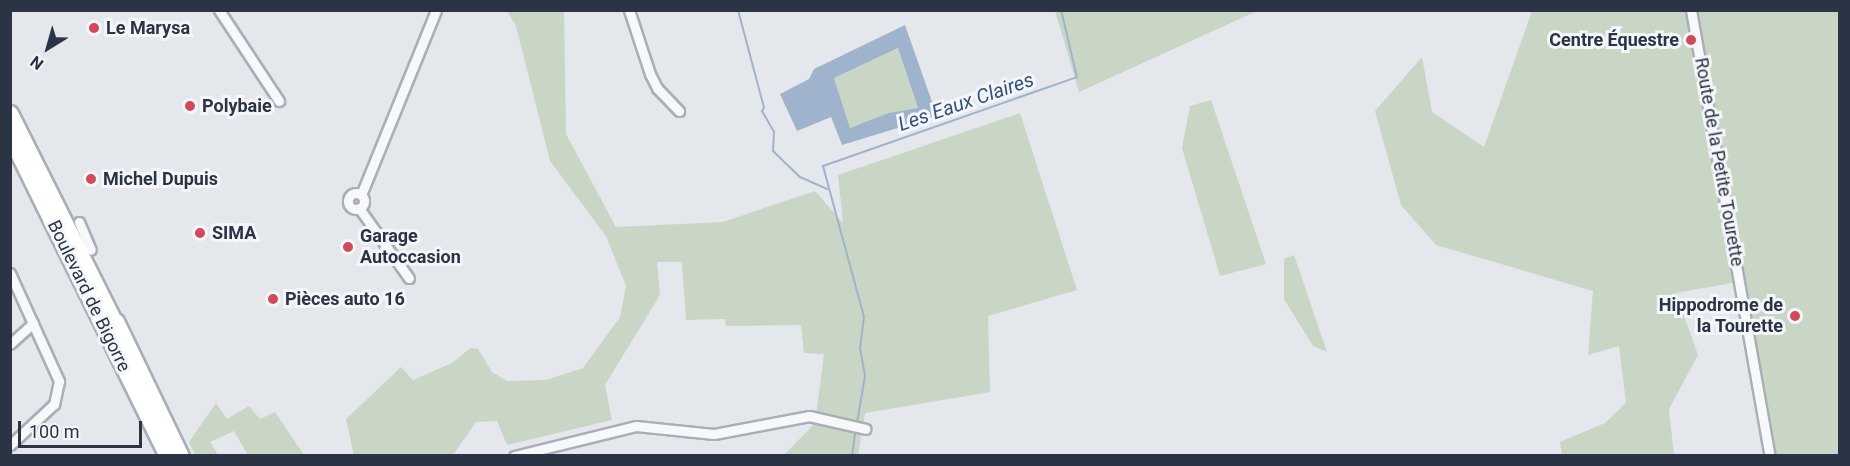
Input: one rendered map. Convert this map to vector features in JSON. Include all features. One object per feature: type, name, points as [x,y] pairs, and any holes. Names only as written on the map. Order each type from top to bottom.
[{"type":"main road","points":[[10,105],[65,208],[78,222]]},
{"type":"main road","name":"Boulevard de Bigorre","points":[[10,113],[118,329]]},
{"type":"main road","name":"Boulevard de Bigorre","points":[[10,137],[166,456]]},
{"type":"main road","points":[[91,250],[92,261],[118,329],[181,456]]},
{"type":"street","points":[[219,10],[279,101]]},
{"type":"street","points":[[409,278],[359,208],[364,201],[361,195],[436,10]]},
{"type":"street","points":[[629,10],[650,74],[657,88],[679,111]]},
{"type":"street","name":"Route de la Petite Tourette","points":[[1691,10],[1770,456]]},
{"type":"street","points":[[78,222],[91,250]]},
{"type":"street","points":[[10,273],[57,372],[57,397],[49,410],[10,445]]},
{"type":"street","points":[[10,344],[33,323]]},
{"type":"street","points":[[514,456],[636,426],[714,434],[809,416],[864,429]]},
{"type":"green space","points":[[1055,10],[1257,11],[1079,92]]},
{"type":"green space","points":[[507,11],[564,11],[566,134],[616,227],[723,222],[815,191],[843,223],[838,175],[1020,113],[1077,290],[988,316],[990,392],[865,413],[858,455],[784,455],[815,423],[824,354],[804,353],[801,325],[726,326],[725,319],[686,320],[682,262],[657,262],[660,295],[605,385],[612,420],[507,445],[497,421],[476,422],[453,455],[354,456],[346,419],[401,367],[413,380],[454,362],[470,348],[478,349],[492,372],[507,381],[546,380],[583,368],[620,317],[626,286],[606,236],[550,161],[516,26]]},
{"type":"green space","points":[[1532,11],[1688,11],[1737,282],[1676,293],[1698,355],[1669,409],[1674,455],[1562,455],[1560,442],[1605,423],[1626,403],[1619,346],[1588,355],[1593,291],[1436,245],[1401,205],[1375,111],[1422,57],[1432,112],[1484,147]]},
{"type":"green space","name":"Hippodrome de la Tourette","points":[[1697,11],[1839,11],[1839,455],[1774,455]]},
{"type":"green space","points":[[898,48],[918,108],[888,113],[850,128],[834,78]]},
{"type":"green space","points":[[1211,100],[1266,264],[1220,276],[1182,148],[1190,106]]},
{"type":"green space","points":[[1294,255],[1327,352],[1313,346],[1284,299],[1284,259]]},
{"type":"green space","points":[[216,403],[227,419],[249,406],[260,419],[275,412],[304,455],[248,455],[234,431],[210,442],[218,455],[195,455],[189,442]]},
{"type":"water","points":[[905,25],[937,116],[842,145],[831,117],[797,131],[780,94],[809,79],[814,69]],"holes":[[[898,48],[918,108],[888,113],[850,128],[834,78]]]},
{"type":"waterway","name":"Les Eaux Claires","points":[[738,10],[764,108],[762,111],[774,132],[773,151],[800,177],[827,189]]},
{"type":"waterway","name":"Les Eaux Claires","points":[[857,423],[865,376],[860,349],[864,317],[823,166],[1077,77],[1061,10]]},
{"type":"waterway","name":"Les Eaux Claires","points":[[852,456],[856,429]]},
{"type":"place","name":"Le Marysa","points":[[94,28]]},
{"type":"place","name":"Centre Équestre","points":[[1691,40]]},
{"type":"place","name":"Polybaie","points":[[190,106]]},
{"type":"place","name":"Michel Dupuis","points":[[91,179]]},
{"type":"place","name":"SIMA","points":[[200,233]]},
{"type":"place","name":"Garage Autoccasion","points":[[348,247]]},
{"type":"place","name":"Pièces auto 16","points":[[273,299]]},
{"type":"place","name":"Hippodrome de la Tourette","points":[[1795,316]]}]
